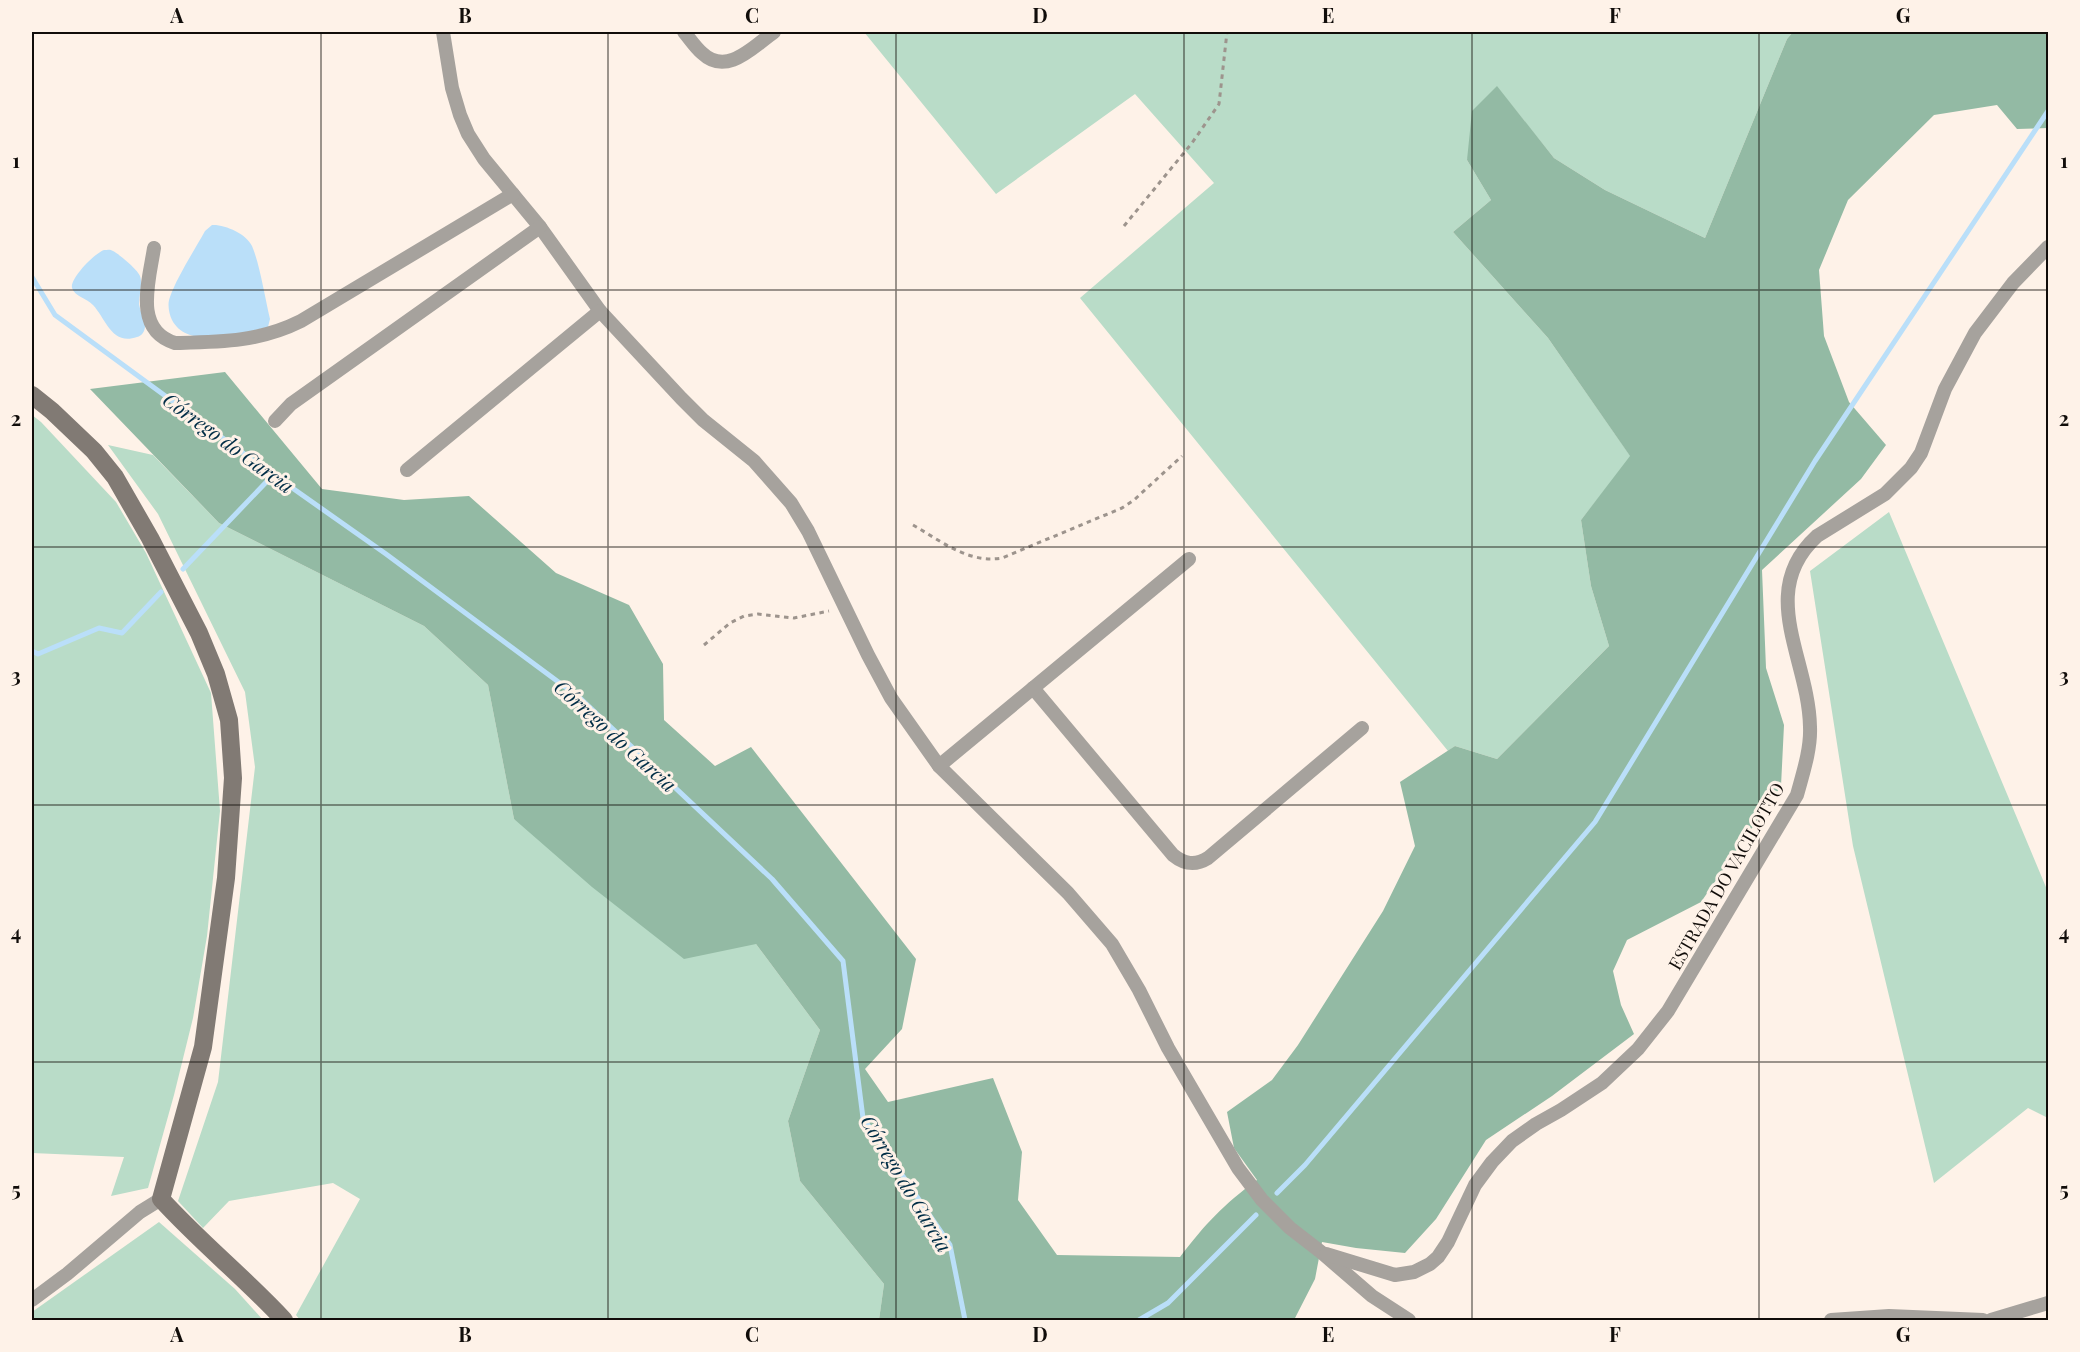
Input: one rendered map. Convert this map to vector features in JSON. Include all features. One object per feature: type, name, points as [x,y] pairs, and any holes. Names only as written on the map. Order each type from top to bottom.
[{"type":"street","points":[[443,32],[452,87],[468,134],[484,159],[540,227],[600,311],[703,420],[754,462],[791,503],[808,531],[891,698],[939,766],[1068,893],[1112,944],[1139,990],[1168,1048],[1238,1168],[1262,1200],[1290,1228],[1372,1296],[1409,1320]]},
{"type":"street","points":[[684,32],[702,54],[721,63],[741,57],[774,32]]},
{"type":"street","points":[[154,248],[146,310],[151,327],[159,336],[175,344],[249,339],[269,335],[301,321],[513,194]]},
{"type":"street","points":[[275,421],[291,404],[540,227]]},
{"type":"street","name":"ESTRADA DO VACILOTTO","points":[[1321,1252],[1395,1275],[1414,1272],[1430,1264],[1444,1250],[1475,1185],[1492,1162],[1512,1141],[1602,1083],[1638,1049],[1668,1011],[1797,795],[1804,772],[1810,729],[1809,707],[1786,602],[1793,565],[1803,549],[1817,536],[1885,494],[1911,468],[1921,453],[1946,389],[1975,333],[2013,283],[2049,247]]},
{"type":"street","points":[[407,470],[600,311]]},
{"type":"street","points":[[32,395],[94,451],[115,477],[150,538],[199,633],[216,674],[229,720],[233,778],[226,867],[203,1047],[161,1199],[140,1212],[67,1274],[32,1300]]},
{"type":"street","points":[[939,766],[1189,559]]},
{"type":"street","points":[[1033,688],[1173,855],[1192,864],[1208,858],[1362,728]]},
{"type":"street","points":[[161,1199],[186,1227],[255,1288],[284,1320]]},
{"type":"street","points":[[1991,1320],[2049,1303]]},
{"type":"street","points":[[1831,1320],[1889,1316],[1983,1320]]},
{"type":"path","points":[[1124,225],[1192,143],[1219,104],[1227,32]]},
{"type":"path","points":[[913,525],[968,556],[985,560],[1002,558],[1122,508],[1134,500],[1182,456]]},
{"type":"path","points":[[704,645],[730,623],[744,616],[758,614],[794,618],[814,615],[845,605]]},
{"type":"green space","points":[[864,32],[1793,32],[1787,39],[1705,238],[1605,190],[1554,158],[1497,87],[1467,160],[1491,200],[1453,232],[1548,338],[1631,457],[1581,520],[1591,586],[1609,646],[1497,759],[1455,746],[1448,751],[1080,298],[1214,183],[1135,94],[996,194]]},
{"type":"green space","points":[[1793,32],[2048,32],[2048,128],[2017,129],[1997,105],[1934,115],[1848,200],[1819,270],[1824,336],[1849,402],[1886,445],[1861,479],[1762,570],[1766,668],[1784,725],[1781,786],[1701,902],[1627,940],[1613,971],[1621,1005],[1634,1034],[1552,1096],[1486,1140],[1436,1219],[1405,1253],[1322,1242],[1315,1279],[1294,1320],[879,1320],[884,1284],[800,1181],[788,1121],[820,1030],[756,944],[684,959],[592,887],[514,819],[488,685],[424,626],[219,523],[90,389],[225,372],[322,489],[404,500],[469,496],[556,573],[629,605],[663,664],[664,720],[715,766],[751,747],[916,959],[902,1029],[865,1069],[888,1102],[993,1078],[1022,1152],[1018,1200],[1057,1255],[1180,1257],[1216,1215],[1257,1180],[1234,1148],[1227,1112],[1272,1080],[1298,1045],[1383,911],[1415,846],[1400,782],[1455,746],[1497,759],[1609,646],[1591,586],[1581,520],[1630,456],[1548,338],[1453,232],[1491,200],[1467,160],[1472,111],[1497,86],[1554,158],[1605,190],[1705,238],[1787,39]]},
{"type":"green space","points":[[32,415],[116,502],[146,553],[211,693],[220,811],[207,936],[193,1018],[148,1188],[111,1196],[124,1157],[32,1153]]},
{"type":"green space","points":[[108,445],[153,455],[219,523],[424,626],[488,685],[514,819],[756,944],[820,1030],[788,1121],[800,1181],[884,1284],[879,1320],[300,1320],[296,1315],[360,1199],[333,1183],[229,1201],[203,1228],[178,1201],[218,1082],[255,767],[245,692],[158,514]]},
{"type":"green space","points":[[1889,512],[2048,892],[2048,1118],[2028,1108],[1934,1183],[1853,846],[1810,571]]},
{"type":"green space","points":[[159,1222],[235,1289],[263,1320],[32,1320],[32,1312]]},
{"type":"water","points":[[212,225],[223,226],[235,231],[252,246],[270,319],[268,327],[230,336],[203,337],[190,335],[172,320],[169,303],[173,289],[205,231]]},
{"type":"water","points":[[104,250],[112,250],[139,273],[141,286],[139,304],[145,326],[143,333],[139,336],[128,339],[116,335],[93,305],[72,288],[75,278],[84,266]]},
{"type":"waterway","points":[[1277,1193],[1305,1165],[1595,822],[1815,461],[2048,111]]},
{"type":"waterway","name":"Córrego do Garcia","points":[[32,277],[55,315],[254,461],[386,554],[580,698],[772,879],[843,961],[863,1118],[950,1245],[965,1320]]},
{"type":"waterway","points":[[183,569],[273,475]]},
{"type":"waterway","points":[[32,651],[38,654],[99,628],[122,633],[161,592]]},
{"type":"waterway","points":[[1139,1320],[1168,1303],[1256,1215]]}]
